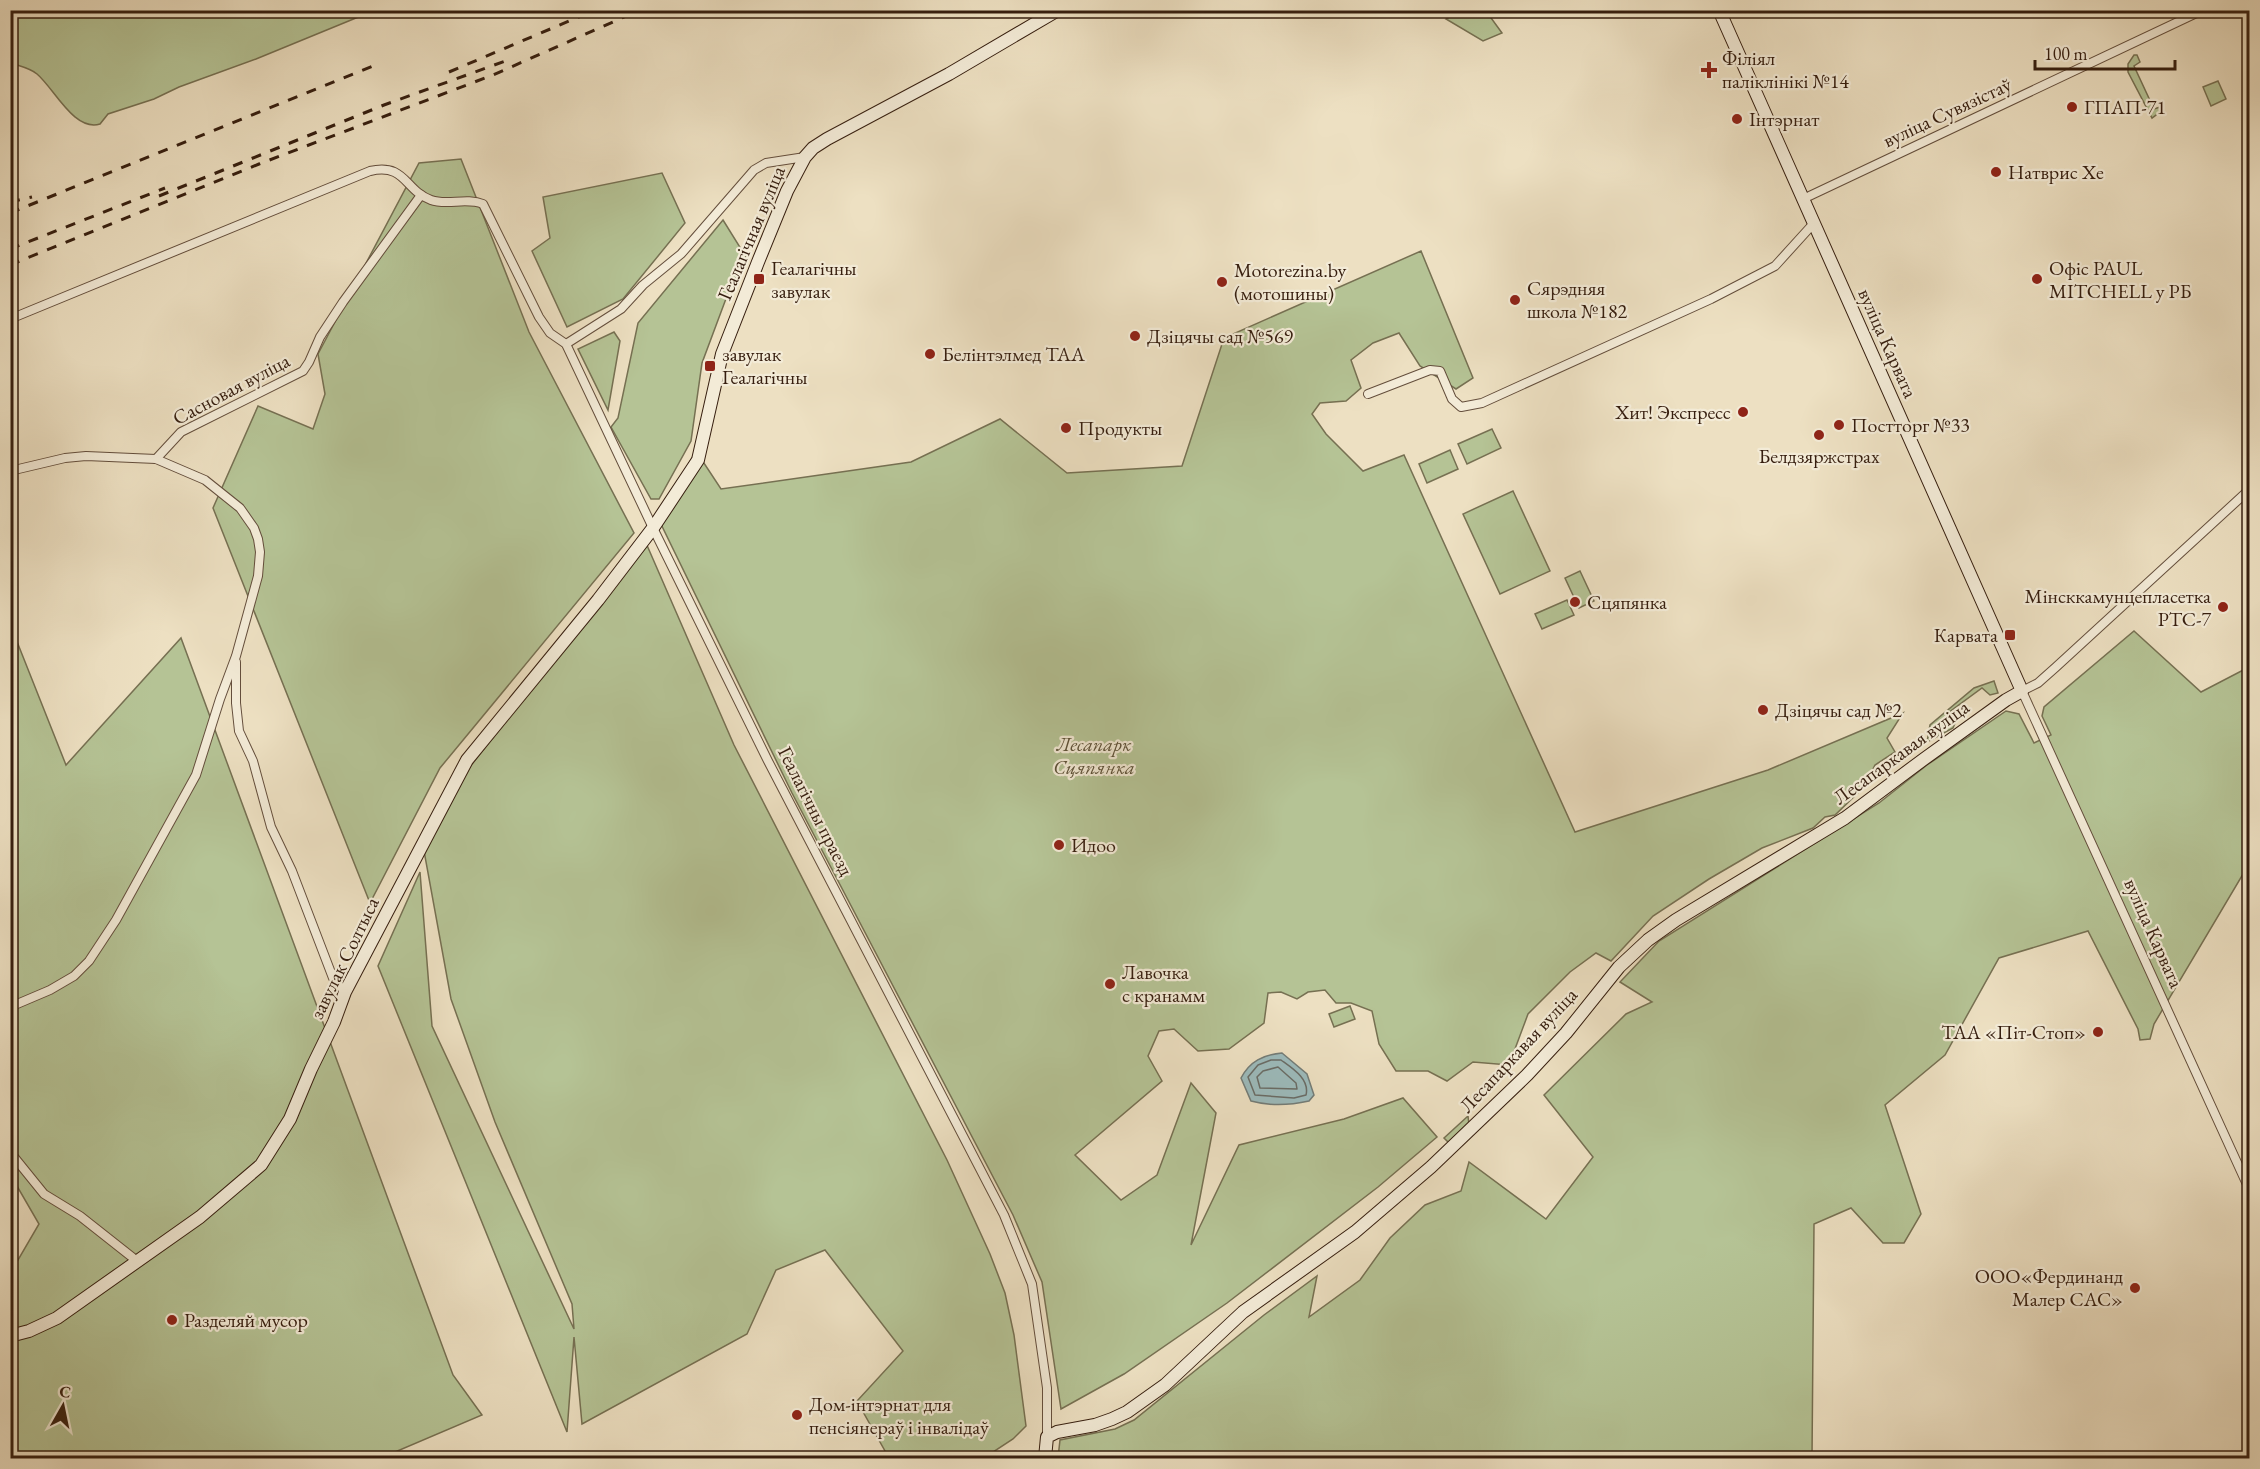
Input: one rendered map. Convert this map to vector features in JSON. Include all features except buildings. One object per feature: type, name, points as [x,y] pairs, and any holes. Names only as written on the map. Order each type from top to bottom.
[{"type":"street","name":"Геалагічная вуліца","points":[[653,528],[699,460],[722,354],[784,198],[805,157],[813,148],[827,139],[949,74],[1058,10]]},
{"type":"street","name":"вуліца Карвата","points":[[1719,10],[2022,692],[2250,1191]]},
{"type":"street","name":"вуліца Сувязістаў","points":[[1803,199],[2203,10]]},
{"type":"street","points":[[566,344],[621,309],[644,285],[681,254],[754,170],[766,163],[805,157]]},
{"type":"street","points":[[10,319],[370,171],[382,168],[401,174],[422,195]]},
{"type":"street","name":"Геалагічны праезд","points":[[422,195],[432,201],[475,200],[483,204],[539,317],[550,333],[566,344],[773,772],[1008,1224],[1032,1284],[1047,1388],[1045,1458]]},
{"type":"street","name":"Сасновая вуліца","points":[[156,459],[181,432],[303,371],[320,337],[343,302],[422,195]]},
{"type":"street","points":[[1368,394],[1431,370],[1440,371],[1452,399],[1461,407],[1482,403],[1711,299],[1775,266],[1814,223]]},
{"type":"street","points":[[10,471],[65,458],[86,456],[156,459],[205,480],[240,508],[254,528],[260,552],[258,576],[237,656],[220,699],[196,775],[103,941],[89,961],[74,976],[50,990],[10,1006]]},
{"type":"street","points":[[2022,692],[2038,683],[2056,667],[2250,489]]},
{"type":"street","name":"завулак Солтыса","points":[[10,1336],[29,1331],[57,1318],[200,1217],[261,1165],[290,1119],[334,1022],[345,992],[467,760],[571,634],[653,528]]},
{"type":"street","points":[[237,656],[236,703],[239,731],[253,761],[272,827],[292,871],[333,978],[345,992]]},
{"type":"street","name":"Лесапаркавая вуліца","points":[[1047,1437],[1057,1432],[1095,1425],[1112,1419],[1147,1399],[1243,1312],[1355,1232],[1431,1167],[1527,1075],[1566,1033],[1631,953],[1676,920],[1845,818],[2006,700],[2022,692]]},
{"type":"street","points":[[10,1152],[44,1194],[80,1216],[137,1261]]},
{"type":"green space","points":[[1463,10],[1486,11],[1502,33],[1483,41],[1446,19]]},
{"type":"green space","points":[[10,11],[373,11],[256,59],[179,87],[154,99],[108,114],[100,124],[91,125],[73,115],[37,74],[11,63]]},
{"type":"green space","points":[[2134,55],[2137,55],[2140,62],[2134,66],[2154,109],[2160,107],[2160,112],[2152,118],[2128,72],[2128,64]]},
{"type":"green space","points":[[2218,81],[2226,99],[2211,106],[2203,87]]},
{"type":"green space","points":[[461,159],[529,332],[634,533],[440,768],[370,903],[213,508],[258,406],[313,429],[325,394],[318,354],[419,163]]},
{"type":"green space","points":[[662,173],[685,223],[623,299],[567,327],[532,251],[550,238],[543,197]]},
{"type":"green space","points":[[723,220],[746,257],[727,296],[702,363],[691,441],[659,499],[651,499],[611,427],[618,418],[638,323]]},
{"type":"green space","name":"Лесапарк Сцяпянка","points":[[1421,251],[1473,378],[1456,389],[1420,366],[1399,333],[1373,343],[1351,360],[1361,388],[1346,401],[1320,403],[1312,414],[1326,434],[1363,471],[1404,455],[1575,832],[1768,770],[1903,713],[1887,738],[1895,752],[1875,765],[1863,788],[1835,815],[1825,817],[1813,828],[1762,848],[1709,879],[1653,916],[1611,961],[1596,953],[1570,972],[1528,1014],[1509,1065],[1473,1062],[1447,1081],[1428,1071],[1396,1071],[1379,1044],[1372,1011],[1351,1003],[1336,1003],[1325,990],[1308,992],[1297,999],[1281,992],[1268,993],[1264,1023],[1229,1049],[1198,1051],[1174,1029],[1159,1031],[1148,1056],[1162,1081],[1075,1155],[1121,1200],[1157,1175],[1191,1083],[1216,1113],[1191,1245],[1239,1145],[1344,1119],[1403,1098],[1437,1137],[1378,1187],[1227,1303],[1124,1374],[1061,1409],[1042,1282],[1013,1215],[792,793],[658,518],[696,451],[721,489],[911,462],[1000,419],[1067,473],[1182,466],[1224,338]]},
{"type":"green space","points":[[614,332],[620,341],[608,410],[578,349]]},
{"type":"green space","points":[[1492,429],[1501,448],[1467,464],[1458,444]]},
{"type":"green space","points":[[1450,450],[1458,469],[1427,483],[1419,464]]},
{"type":"green space","points":[[1513,491],[1550,571],[1500,594],[1463,514]]},
{"type":"green space","points":[[646,543],[734,745],[947,1160],[990,1254],[1005,1293],[1014,1335],[1026,1426],[1013,1439],[984,1458],[889,1458],[857,1401],[903,1351],[825,1250],[776,1270],[747,1334],[582,1424],[574,1337],[567,1432],[378,966],[420,872],[432,1026],[574,1329],[572,1304],[495,1122],[451,999],[422,840],[458,782]]},
{"type":"green space","points":[[1580,571],[1594,601],[1579,608],[1565,578]]},
{"type":"green space","points":[[1567,600],[1574,615],[1542,629],[1535,614]]},
{"type":"green space","points":[[10,624],[66,765],[181,638],[453,1375],[482,1415],[381,1458],[11,1458],[11,1272],[39,1224],[10,1174]]},
{"type":"green space","points":[[2134,631],[2201,692],[2249,667],[2249,864],[2154,1024],[2150,1039],[2140,1040],[2138,1029],[2088,931],[1999,958],[1945,1055],[1885,1105],[1921,1214],[1904,1243],[1883,1243],[1851,1208],[1814,1224],[1812,1458],[1058,1458],[1060,1440],[1115,1429],[1134,1420],[1264,1315],[1317,1276],[1309,1317],[1360,1280],[1390,1238],[1425,1205],[1461,1191],[1469,1162],[1546,1219],[1593,1157],[1544,1095],[1626,1014],[1652,1002],[1620,982],[1659,941],[1879,803],[1927,765],[2006,711],[2019,714],[2034,743],[2051,735],[2042,716],[2044,707]]},
{"type":"green space","points":[[1994,681],[1998,693],[1990,695],[1982,688],[1948,713],[1955,723],[1953,728],[1927,742],[1930,725],[1974,688]]},
{"type":"green space","points":[[1350,1006],[1355,1019],[1334,1027],[1329,1014]]},
{"type":"green space","points":[[1468,1116],[1469,1125],[1449,1143],[1444,1138]]},
{"type":"water","points":[[1282,1053],[1307,1074],[1314,1095],[1309,1101],[1295,1103],[1273,1104],[1251,1101],[1241,1078],[1258,1060]]},
{"type":"railway","points":[[449,72],[595,10]]},
{"type":"railway","points":[[10,265],[259,164],[493,75],[640,10]]},
{"type":"railway","points":[[159,196],[384,105],[508,60]]},
{"type":"railway","points":[[10,213],[378,64]]},
{"type":"railway","points":[[10,249],[165,188]]},
{"type":"railway","points":[[10,202],[32,197]]},
{"type":"place","name":"Філіял паліклінікі №14","points":[[1709,70]]},
{"type":"place","name":"ГПАП-71","points":[[2072,107]]},
{"type":"place","name":"Інтэрнат","points":[[1737,119]]},
{"type":"place","name":"Натврис Хе","points":[[1996,172]]},
{"type":"place","name":"Геалагічны завулак","points":[[759,279]]},
{"type":"place","name":"Офіс PAUL MITCHELL у РБ","points":[[2037,279]]},
{"type":"place","name":"Motorezina.by (мотошины)","points":[[1222,282]]},
{"type":"place","name":"Сярэдняя школа №182","points":[[1515,300]]},
{"type":"place","name":"Дзіцячы сад №569","points":[[1135,336]]},
{"type":"place","name":"Белінтэлмед ТАА","points":[[930,354]]},
{"type":"place","name":"завулак Геалагічны","points":[[710,366]]},
{"type":"place","name":"Хит! Экспресс","points":[[1743,412]]},
{"type":"place","name":"Постторг №33","points":[[1839,425]]},
{"type":"place","name":"Продукты","points":[[1066,428]]},
{"type":"place","name":"Белдзяржстрах","points":[[1819,435]]},
{"type":"place","name":"Сцяпянка","points":[[1575,602]]},
{"type":"place","name":"Мінсккамунцепласетка РТС-7","points":[[2223,607]]},
{"type":"place","name":"Карвата","points":[[2010,635]]},
{"type":"place","name":"Дзіцячы сад №2","points":[[1763,710]]},
{"type":"place","name":"Идоо","points":[[1059,845]]},
{"type":"place","name":"Лавочка с кранамм","points":[[1110,984]]},
{"type":"place","name":"ТАА «Піт-Стоп»","points":[[2098,1032]]},
{"type":"place","name":"ООО«Фердинанд Малер САС»","points":[[2135,1288]]},
{"type":"place","name":"Разделяй мусор","points":[[172,1320]]},
{"type":"place","name":"Дом-інтэрнат для пенсіянераў і інвалідаў","points":[[797,1415]]}]
